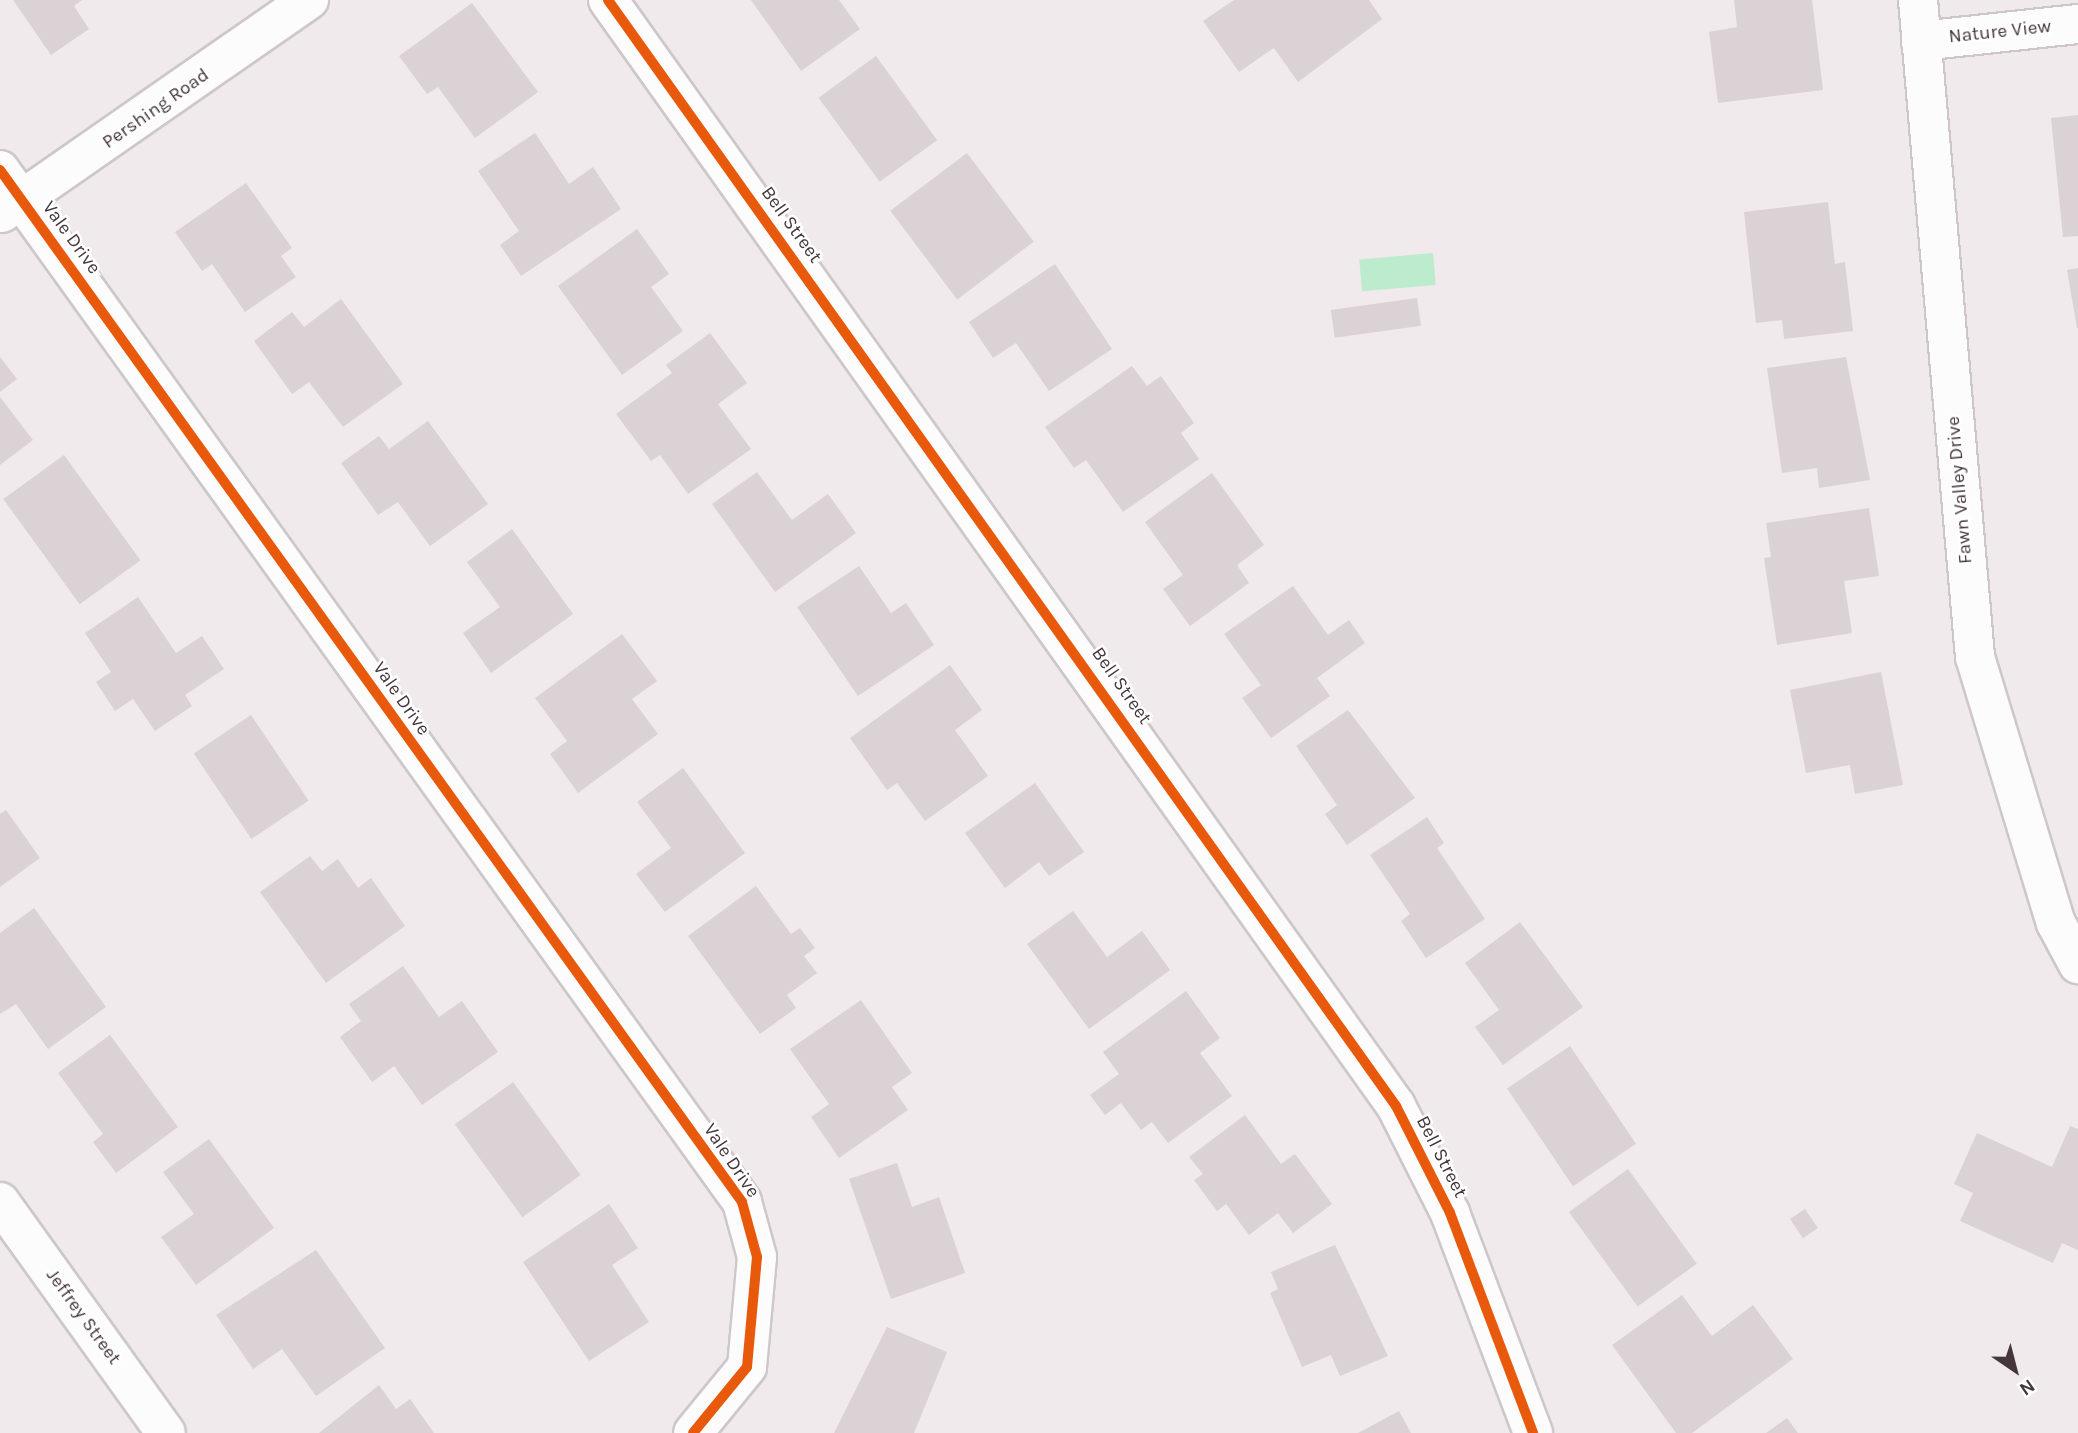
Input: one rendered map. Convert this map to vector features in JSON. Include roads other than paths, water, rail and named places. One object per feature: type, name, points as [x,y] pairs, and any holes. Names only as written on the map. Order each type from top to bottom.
[{"type":"street","name":"Pershing Road","points":[[12,209],[309,0]]},
{"type":"street","name":"Bell Street","points":[[608,0],[1396,1106],[1450,1213],[1534,1433]]},
{"type":"street","name":"Fawn Valley Drive","points":[[1918,0],[1975,657],[2056,923],[2078,964]]},
{"type":"street","name":"Nature View","points":[[1922,41],[2078,24]]},
{"type":"street","name":"Vale Drive","points":[[0,170],[12,209],[742,1202],[757,1257],[747,1367],[693,1433]]},
{"type":"street","name":"Jeffrey Street","points":[[0,1202],[166,1433]]}]
